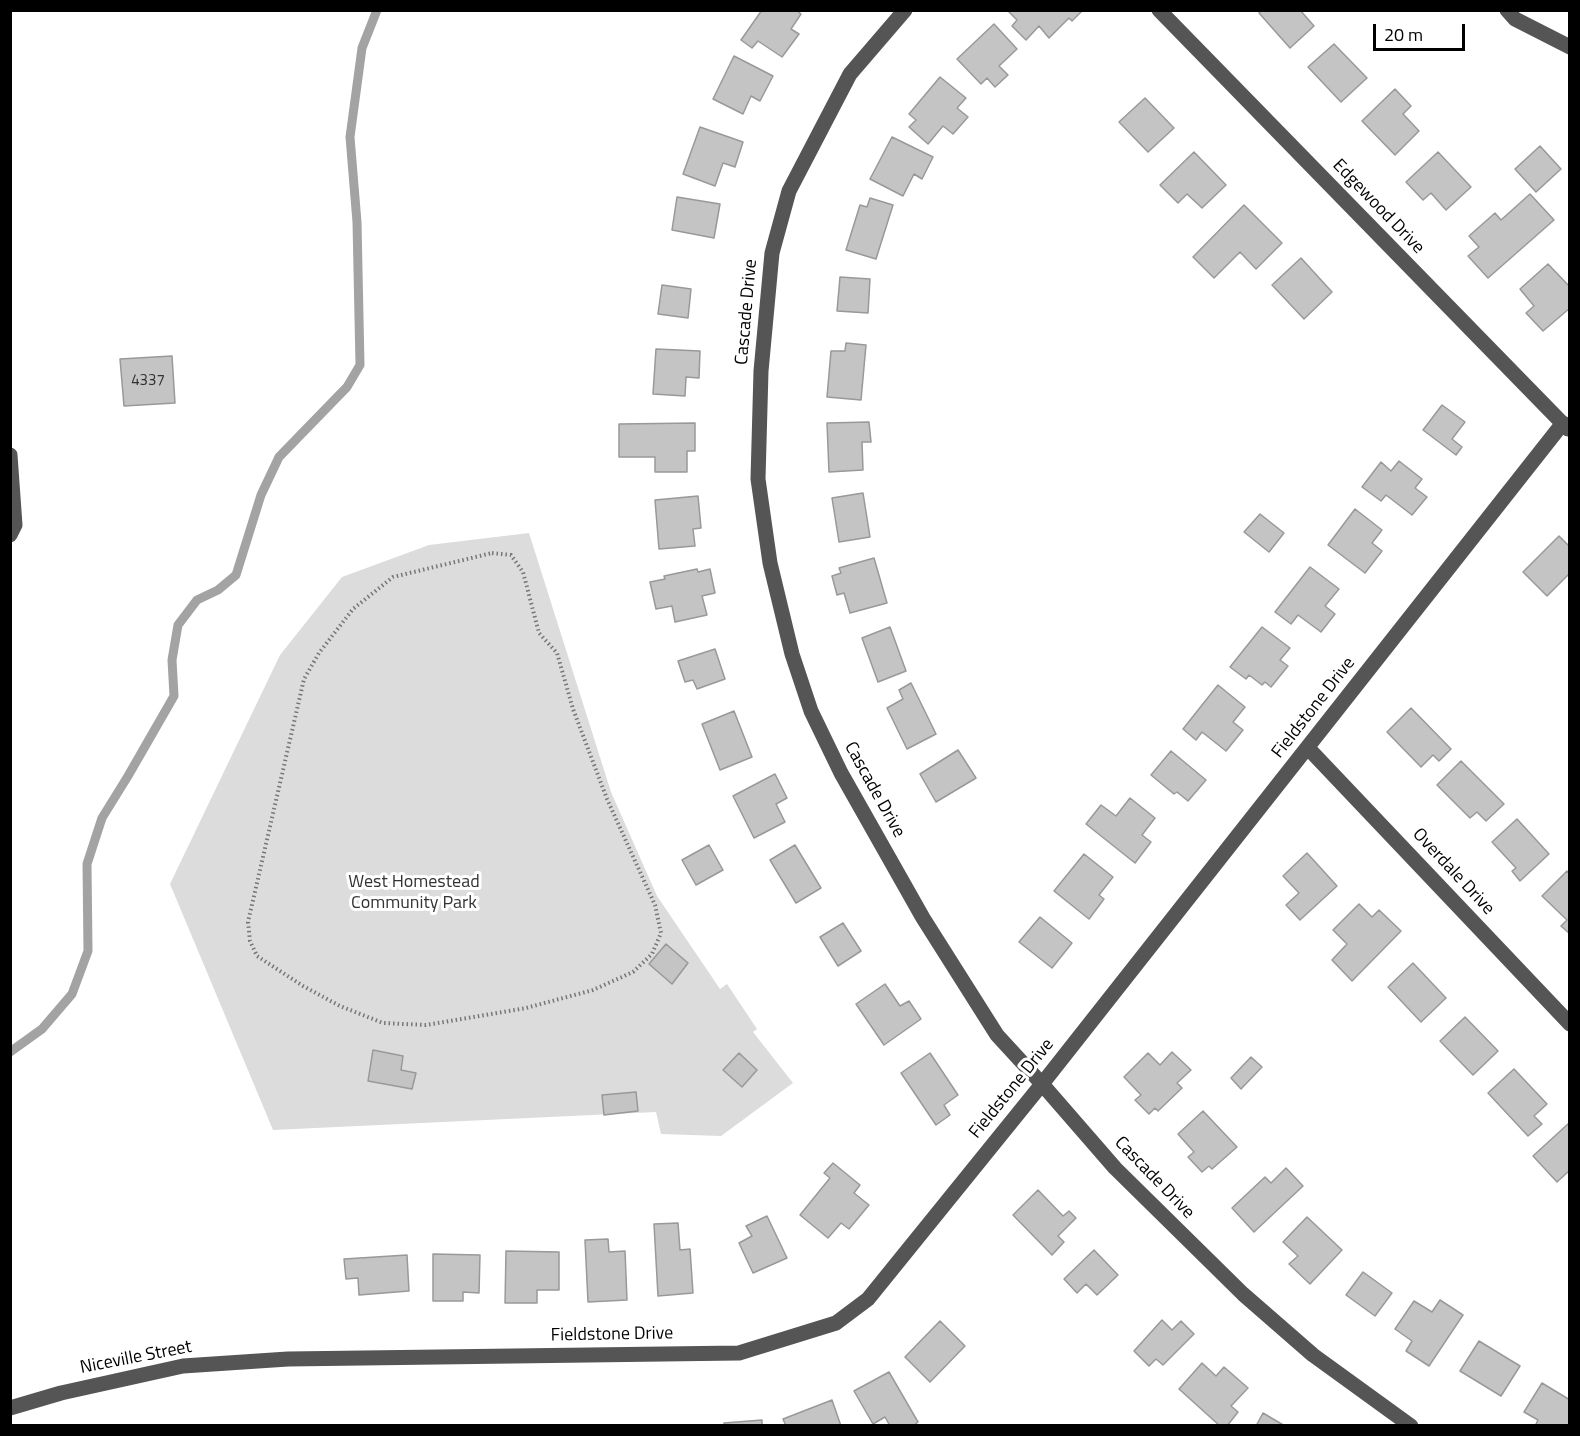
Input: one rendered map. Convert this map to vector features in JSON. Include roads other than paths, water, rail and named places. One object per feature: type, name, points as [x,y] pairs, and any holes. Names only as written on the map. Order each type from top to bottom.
[{"type":"street","name":"Cascade Drive","points":[[904,10],[850,74],[789,191],[772,253],[761,371],[758,479],[770,563],[792,654],[811,711],[841,773],[929,927],[997,1035],[1115,1168],[1243,1294],[1313,1354],[1411,1425]]},
{"type":"street","name":"Edgewood Drive","points":[[1159,10],[1566,427]]},
{"type":"street","points":[[1507,10],[1515,19],[1569,47]]},
{"type":"street","name":"Fieldstone Drive","points":[[271,1361],[738,1353],[837,1323],[868,1299],[1566,427]]},
{"type":"street","points":[[10,456],[15,525],[10,535]]},
{"type":"street","name":"Overdale Drive","points":[[1308,748],[1569,1024]]},
{"type":"street","name":"Niceville Street","points":[[10,1408],[61,1393],[183,1366],[271,1361]]},
{"type":"waterway","points":[[10,1052],[42,1029],[72,994],[88,951],[87,864],[102,818],[174,696],[172,660],[178,625],[197,600],[218,590],[236,575],[261,495],[279,457],[347,387],[360,365],[357,222],[350,137],[362,48],[377,10]]},
{"type":"park label","name":"West Homestead Community Park","points":[[414,893]]}]
